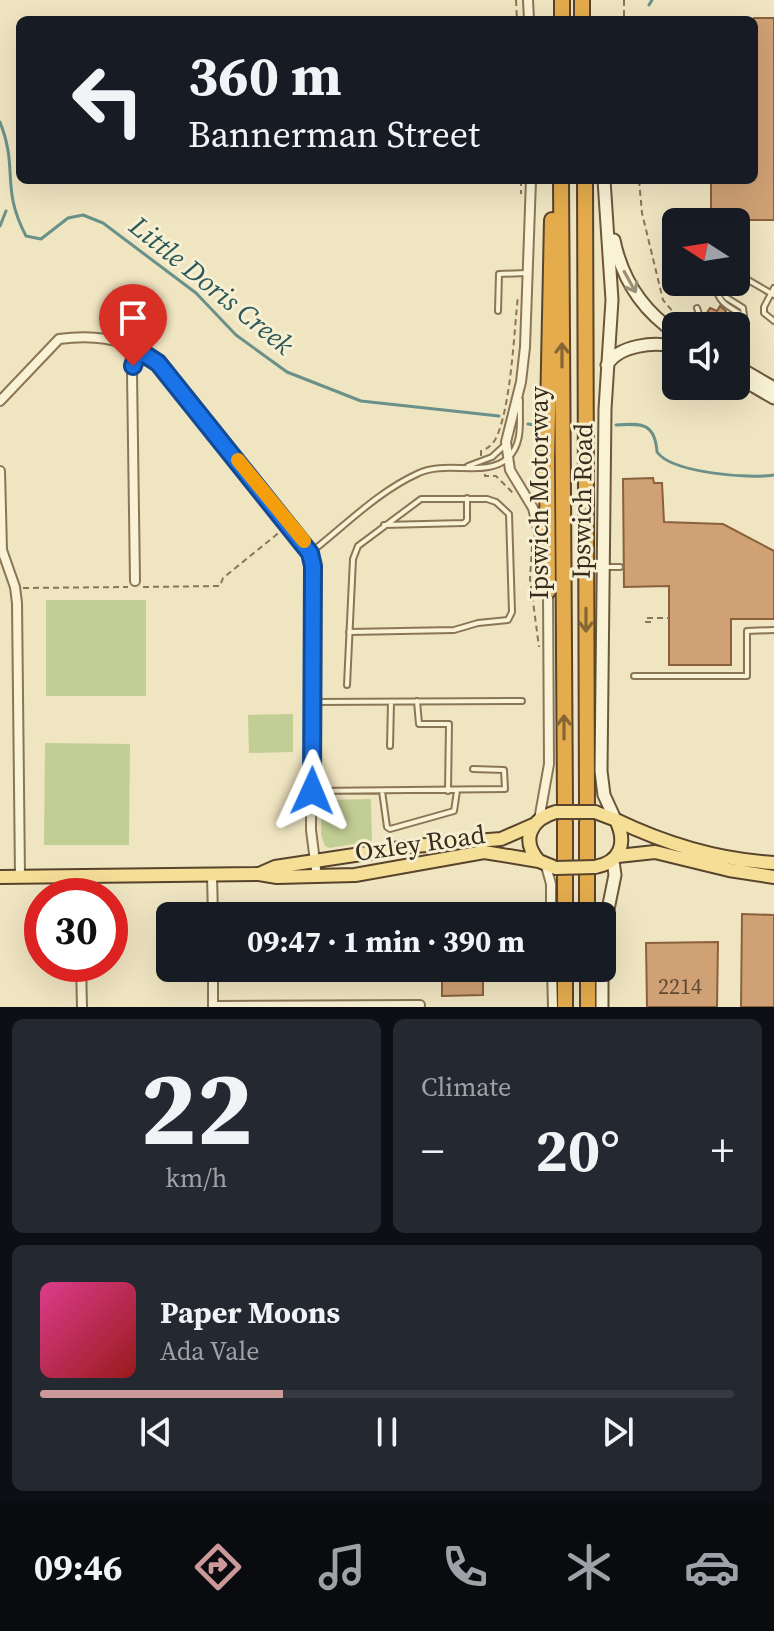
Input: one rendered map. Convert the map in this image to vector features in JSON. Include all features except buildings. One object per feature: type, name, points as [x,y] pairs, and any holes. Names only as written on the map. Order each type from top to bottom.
[{"type":"highway","points":[[548,591],[547,460],[553,184]]},
{"type":"highway","name":"Ipswich Motorway","points":[[561,184],[562,813],[554,866],[562,902]]},
{"type":"highway","name":"Ipswich Motorway","points":[[585,184],[590,813],[588,902]]},
{"type":"highway","points":[[565,982],[565,1007]]},
{"type":"highway","points":[[588,982],[588,1007]]},
{"type":"main road","name":"Ipswich Road","points":[[606,184],[612,300],[607,366],[601,771],[602,789],[616,820]]},
{"type":"main road","points":[[607,184],[613,233],[623,271],[651,312],[662,321]]},
{"type":"main road","points":[[607,366],[616,355],[638,347],[662,345]]},
{"type":"main road","points":[[750,374],[774,388]]},
{"type":"main road","points":[[750,384],[774,398]]},
{"type":"main road","points":[[562,813],[590,813],[694,850],[774,863]]},
{"type":"main road","name":"Oxley Road","points":[[259,874],[275,867],[414,846],[501,839],[562,813]]},
{"type":"main road","points":[[602,1007],[602,939],[615,875],[615,858],[623,837],[616,820]]},
{"type":"main road","points":[[536,823],[529,844],[554,866]]},
{"type":"main road","name":"Oxley Road","points":[[0,877],[259,874],[317,877],[378,872],[484,852],[554,866],[590,867],[615,858],[655,852],[729,870],[774,877]]},
{"type":"street","name":"Ipswich Road","points":[[531,184],[529,273],[521,382],[506,442],[513,476],[537,518],[548,591],[549,764],[536,823]]},
{"type":"street","points":[[0,401],[59,339],[111,338],[138,350],[152,358],[171,378],[310,553],[313,702],[311,830],[317,877]]},
{"type":"street","points":[[135,581],[132,373],[138,350]]},
{"type":"street","points":[[0,471],[2,550],[16,594],[20,877]]},
{"type":"street","points":[[551,902],[554,866]]},
{"type":"street","points":[[212,875],[213,902]]},
{"type":"street","points":[[81,982],[82,1007]]},
{"type":"street","points":[[213,982],[213,1007],[420,1005]]},
{"type":"street","points":[[552,982],[553,1007]]},
{"type":"lane","points":[[498,311],[499,274],[529,273]]},
{"type":"lane","points":[[750,280],[773,292],[764,313],[774,321]]},
{"type":"lane","points":[[717,296],[723,304],[737,312]]},
{"type":"lane","points":[[697,308],[698,312]]},
{"type":"lane","name":"Ipswich Road","points":[[507,458],[514,451],[520,435],[521,382]]},
{"type":"lane","points":[[466,466],[492,457],[506,442]]},
{"type":"lane","points":[[310,553],[378,496],[414,476],[428,470],[466,466],[487,468],[507,458]]},
{"type":"lane","points":[[384,525],[464,523],[467,520],[467,498]]},
{"type":"lane","points":[[347,685],[349,632],[355,552],[362,542],[421,499],[467,498],[496,502],[504,509],[511,520],[512,612],[508,620],[478,623],[454,630],[349,632]]},
{"type":"lane","points":[[603,568],[620,567]]},
{"type":"lane","points":[[634,676],[747,676],[747,631],[774,630]]},
{"type":"lane","points":[[417,701],[419,724],[449,724],[448,791]]},
{"type":"lane","points":[[313,702],[522,701]]},
{"type":"lane","points":[[390,746],[391,702]]},
{"type":"lane","points":[[312,791],[505,789],[504,770],[473,769]]},
{"type":"lane","points":[[382,791],[387,827],[390,829],[454,811],[457,791]]},
{"type":"path","points":[[639,184],[642,213],[663,300],[673,312]]},
{"type":"path","points":[[16,594],[24,594],[23,588],[220,586],[223,578],[289,524]]},
{"type":"path","points":[[651,622],[646,622],[646,618],[669,618]]},
{"type":"green space","points":[[46,600],[146,600],[146,696],[46,696]]},
{"type":"green space","points":[[293,714],[293,752],[249,753],[248,715]]},
{"type":"green space","points":[[45,743],[130,744],[129,845],[44,845]]},
{"type":"green space","points":[[371,799],[372,841],[330,848],[325,846],[321,835],[322,800]]},
{"type":"waterway","points":[[649,5],[652,0]]},
{"type":"waterway","name":"Little Doris Creek","points":[[0,122],[6,139],[11,191],[26,236],[41,239],[68,218],[83,215],[103,223],[196,293],[236,335],[287,372],[361,401],[499,416]]},
{"type":"waterway","points":[[0,226],[6,211]]},
{"type":"waterway","name":"Little Doris Creek","points":[[528,424],[541,426]]},
{"type":"waterway","name":"Little Doris Creek","points":[[616,425],[646,427],[653,435],[657,452],[678,465],[730,475],[774,475]]},
{"type":"slow traffic","points":[[238,460],[304,541]]},
{"type":"route","points":[[133,366],[138,350],[158,363],[310,553],[313,566],[312,791]]}]
